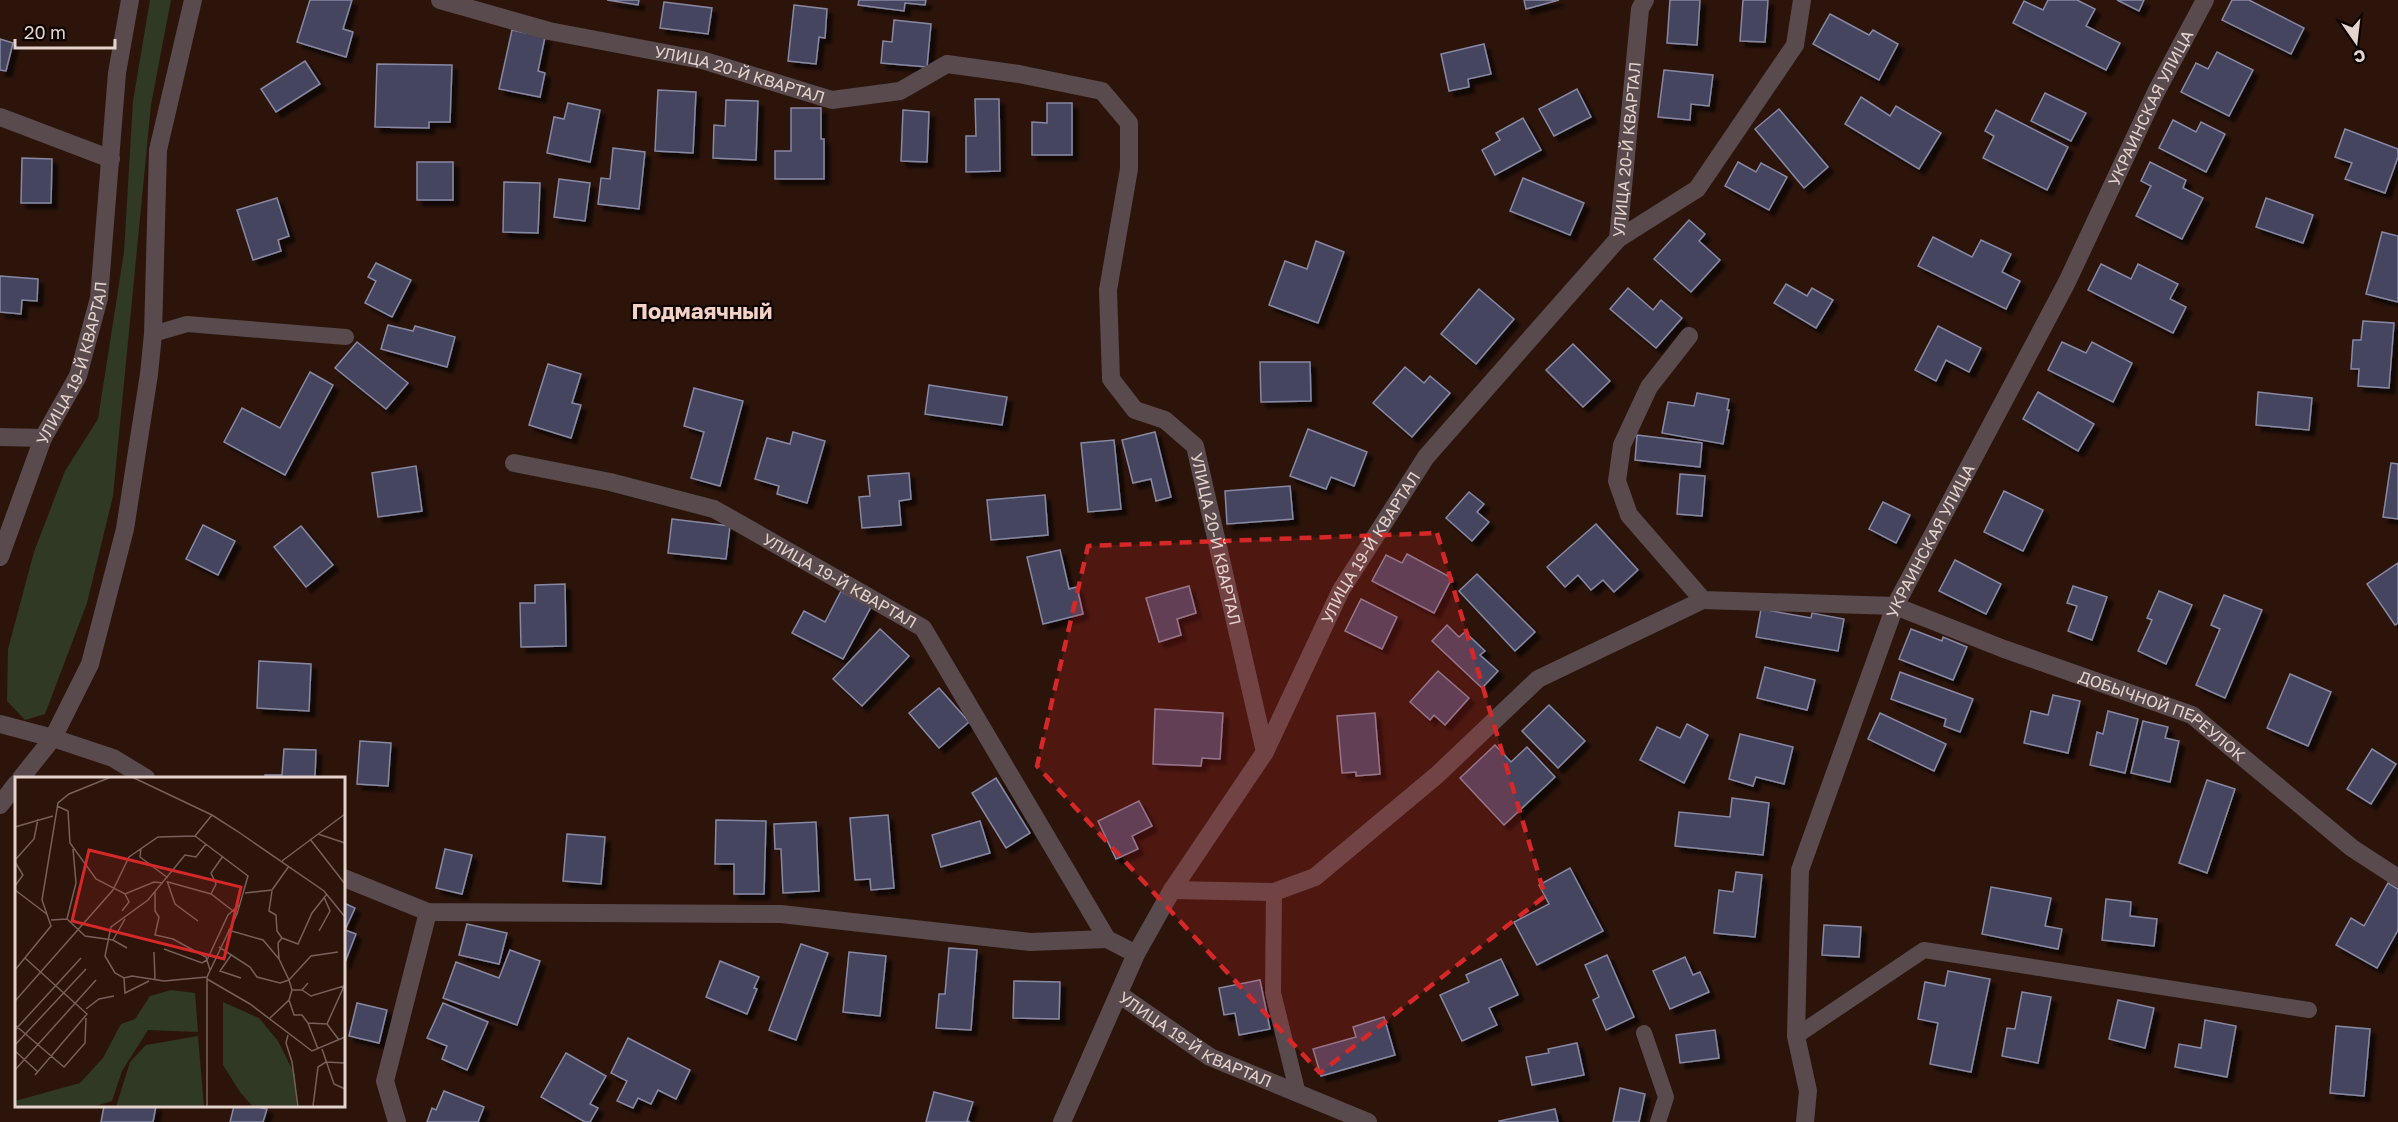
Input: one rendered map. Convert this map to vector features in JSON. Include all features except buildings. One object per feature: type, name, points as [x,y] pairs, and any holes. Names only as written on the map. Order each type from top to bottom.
[{"type":"street","name":"УЛИЦА 19-Й КВАРТАЛ","points":[[0,557],[43,438],[78,376],[99,298],[117,73],[130,0]]},
{"type":"street","points":[[22,777],[53,738],[90,664],[125,529],[153,334],[158,150],[194,0]]},
{"type":"street","name":"УЛИЦА 20-Й КВАРТАЛ","points":[[440,0],[549,31],[702,60],[832,100],[900,91],[947,64],[1019,74],[1102,91],[1130,123],[1129,169],[1108,290],[1111,379],[1135,410],[1165,420],[1195,446],[1265,752]]},
{"type":"street","name":"УЛИЦА 20-Й КВАРТАЛ","points":[[1618,239],[1640,9],[1645,0]]},
{"type":"street","name":"УЛИЦА 20-Й КВАРТАЛ","points":[[1618,239],[1697,189],[1795,45],[1802,0]]},
{"type":"street","name":"УКРАИНСКАЯ УЛИЦА","points":[[1804,1122],[1808,1091],[1796,1036],[1800,870],[1895,606],[2067,282],[2156,92],[2205,0]]},
{"type":"street","points":[[0,117],[111,159]]},
{"type":"street","name":"УЛИЦА 19-Й КВАРТАЛ","points":[[1062,1122],[1120,995],[1136,954],[1172,890],[1265,752],[1341,590],[1426,457],[1618,239]]},
{"type":"street","points":[[1689,336],[1649,387],[1622,445],[1617,482],[1629,515],[1703,600]]},
{"type":"street","points":[[0,437],[43,438]]},
{"type":"street","name":"УЛИЦА 19-Й КВАРТАЛ","points":[[514,464],[610,482],[714,509],[923,628],[1107,939]]},
{"type":"street","points":[[1172,890],[1274,892],[1315,877],[1437,775],[1538,679],[1703,600],[1895,606]]},
{"type":"street","name":"ДОБЫЧНОЙ ПЕРЕУЛОК","points":[[1895,606],[2004,649],[2192,715],[2352,848],[2398,878]]},
{"type":"street","points":[[0,724],[53,738],[113,758],[144,777]]},
{"type":"street","points":[[0,805],[15,785]]},
{"type":"street","points":[[345,879],[428,912],[781,914],[1030,942],[1107,939],[1136,954]]},
{"type":"street","points":[[397,1122],[385,1081],[428,912]]},
{"type":"street","name":"УЛИЦА 19-Й КВАРТАЛ","points":[[1120,995],[1210,1057],[1368,1122]]},
{"type":"lane","points":[[153,334],[187,324],[346,337]]},
{"type":"lane","points":[[1274,892],[1273,993],[1298,1094]]},
{"type":"lane","points":[[1796,1036],[1924,950],[2309,1010]]},
{"type":"lane","points":[[1644,1033],[1666,1097],[1658,1122]]},
{"type":"highlighted area","points":[[1437,533],[1545,896],[1320,1073],[1037,766],[1088,546]]},
{"type":"green space","points":[[150,0],[171,0],[151,105],[113,496],[87,603],[45,714],[25,720],[7,701],[8,649],[34,552],[65,471],[98,419],[124,252],[133,101]]},
{"type":"district","name":"Подмаячный","points":[[702,310]]}]
